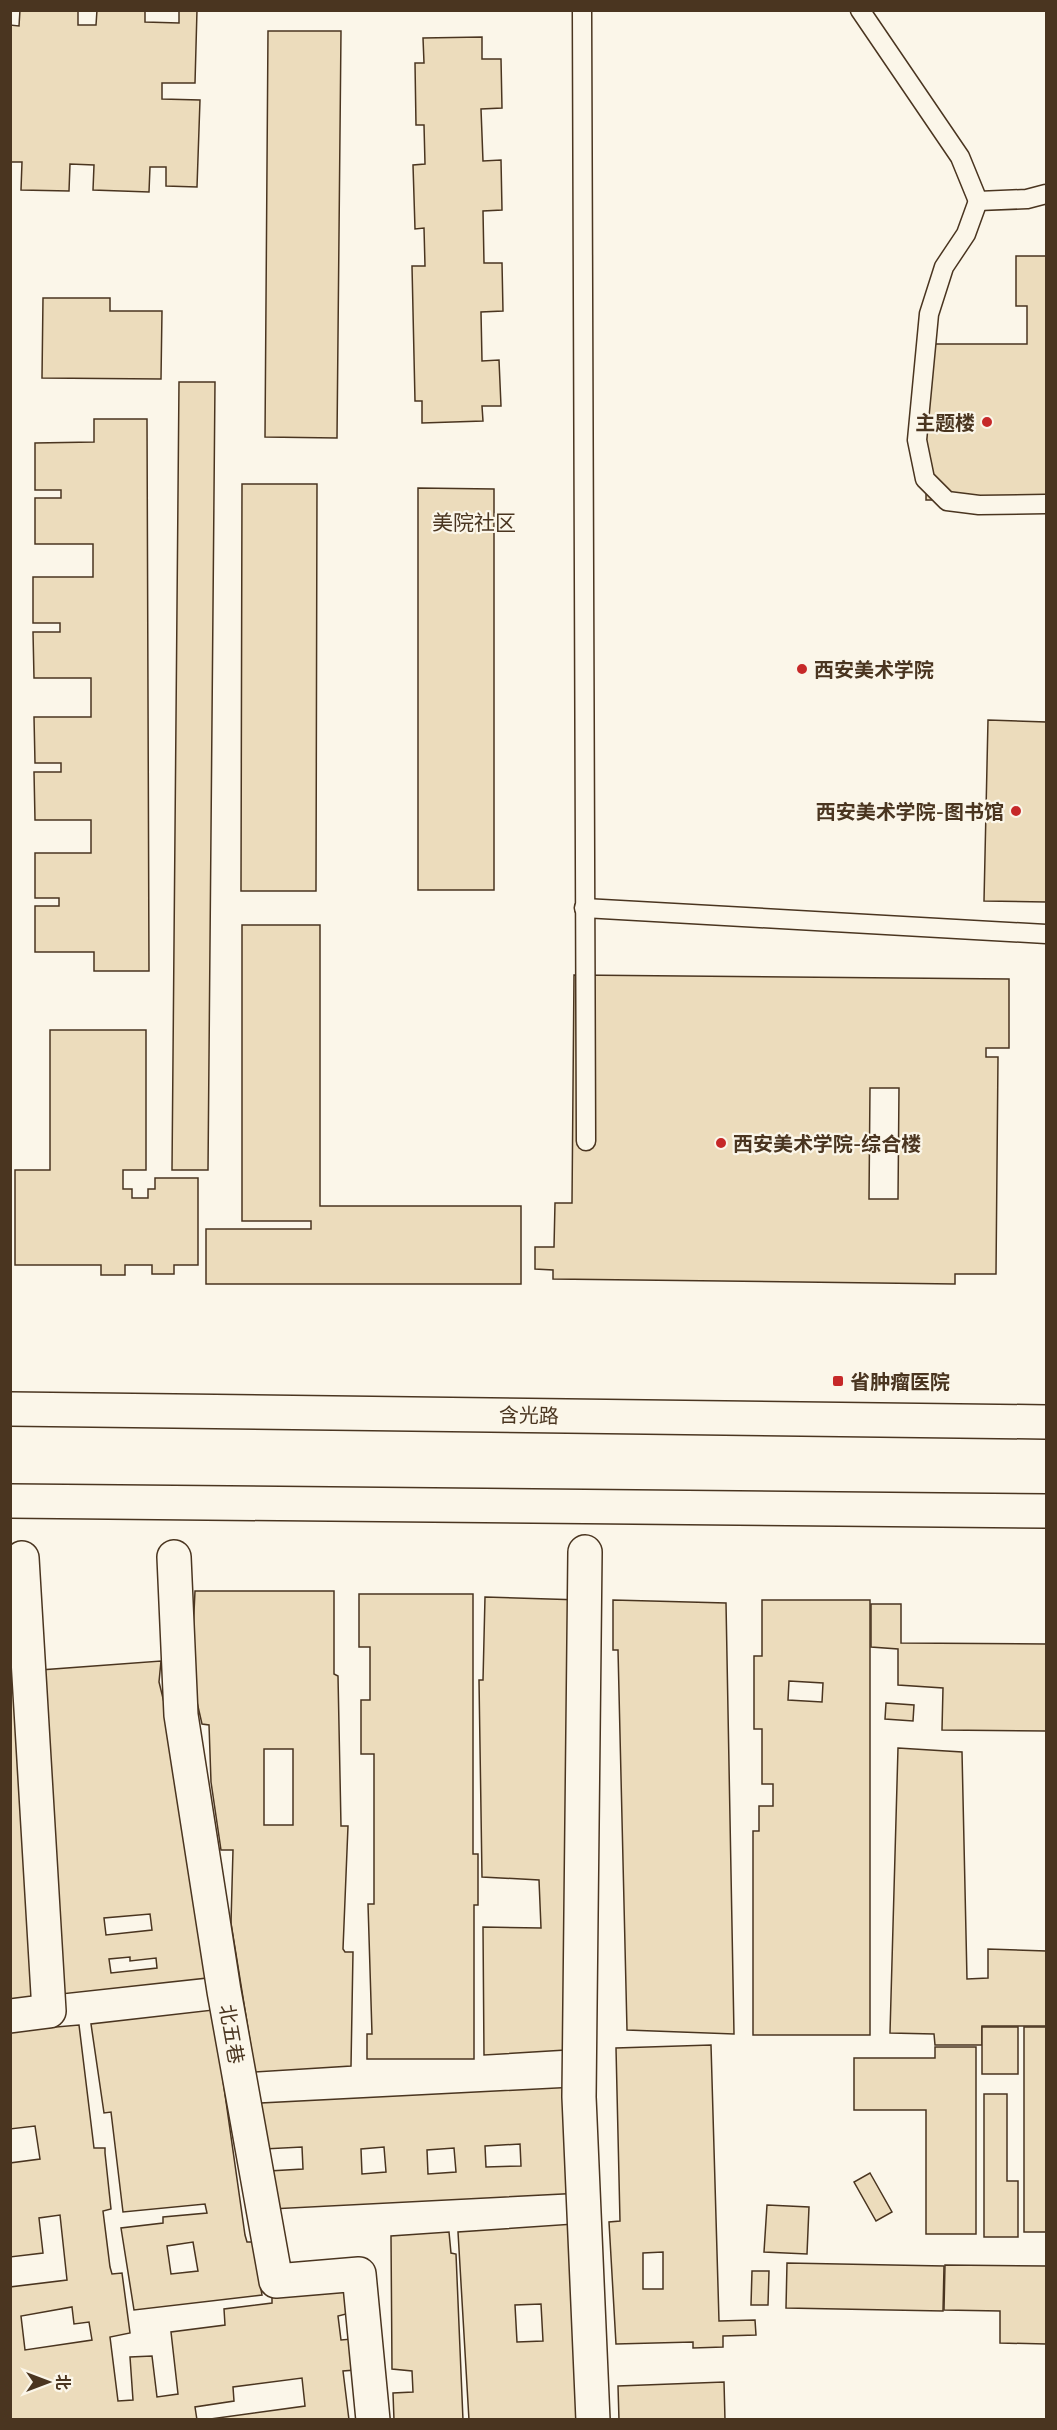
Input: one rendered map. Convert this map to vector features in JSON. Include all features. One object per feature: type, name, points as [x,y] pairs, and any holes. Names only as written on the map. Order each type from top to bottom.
[{"type":"street","name":"含光路","points":[[10,1408],[1047,1422]]},
{"type":"street","points":[[10,1501],[1047,1511]]},
{"type":"street","points":[[585,1552],[579,2097],[593,2420]]},
{"type":"street","name":"北五巷","points":[[174,1557],[182,1715],[224,1991],[276,2281],[359,2274],[373,2420]]},
{"type":"street","points":[[10,2016],[49,2011],[22,1558]]},
{"type":"lane","points":[[582,10],[586,1141]]},
{"type":"lane","points":[[860,10],[960,158],[978,201],[966,234],[944,267],[929,314],[917,440],[925,480],[947,501],[979,505],[1047,504]]},
{"type":"lane","points":[[978,201],[1027,199],[1047,194]]},
{"type":"lane","points":[[584,909],[1047,934]]},
{"type":"building","points":[[20,10],[78,10],[78,25],[96,25],[97,10],[145,10],[145,22],[179,23],[179,10],[197,10],[195,83],[162,83],[162,99],[200,100],[197,187],[166,186],[166,167],[150,167],[149,192],[93,190],[94,165],[70,164],[69,191],[21,190],[22,162],[10,162],[10,25],[19,26]]},
{"type":"building","points":[[268,31],[341,31],[337,438],[265,437]]},
{"type":"building","points":[[482,37],[482,59],[501,59],[502,108],[481,109],[483,161],[501,160],[502,210],[483,211],[484,263],[502,263],[503,311],[481,312],[482,361],[499,360],[501,406],[482,406],[483,421],[422,423],[422,401],[415,401],[412,266],[425,266],[424,228],[415,229],[413,165],[425,164],[424,125],[416,125],[415,63],[424,63],[423,38]]},
{"type":"building","name":"主题楼","points":[[1016,256],[1046,256],[1046,500],[926,500],[927,344],[1027,344],[1027,306],[1016,306]]},
{"type":"building","points":[[43,298],[110,298],[110,311],[162,311],[161,379],[42,378]]},
{"type":"building","points":[[179,382],[215,382],[208,1170],[172,1170]]},
{"type":"building","points":[[94,419],[147,419],[149,971],[94,971],[94,952],[35,952],[35,906],[59,906],[59,898],[35,898],[35,853],[91,853],[91,820],[35,820],[34,772],[61,772],[61,763],[35,763],[34,717],[91,717],[91,678],[34,678],[33,632],[60,632],[60,623],[33,623],[33,577],[93,577],[93,544],[35,544],[35,498],[61,498],[61,490],[35,490],[35,443],[94,442]]},
{"type":"building","points":[[242,484],[317,484],[316,891],[241,891]]},
{"type":"building","points":[[418,488],[494,489],[494,890],[418,890]]},
{"type":"building","name":"西安美术学院-图书馆","points":[[988,720],[1046,722],[1046,902],[984,901]]},
{"type":"building","points":[[242,925],[320,925],[320,1206],[521,1206],[521,1284],[206,1284],[206,1229],[311,1229],[311,1221],[242,1221]]},
{"type":"building","name":"西安美术学院-综合楼","points":[[574,975],[1009,979],[1009,1048],[986,1048],[986,1057],[998,1057],[996,1274],[955,1274],[955,1284],[553,1279],[553,1270],[535,1269],[535,1247],[554,1247],[555,1203],[572,1203]],"holes":[[[870,1088],[899,1088],[898,1199],[869,1199]]]},
{"type":"building","points":[[50,1030],[146,1030],[146,1170],[123,1170],[123,1189],[132,1189],[132,1198],[148,1198],[148,1189],[155,1189],[155,1178],[198,1178],[198,1265],[174,1265],[174,1274],[152,1274],[152,1265],[125,1265],[125,1275],[101,1275],[101,1265],[15,1265],[15,1170],[50,1170]]},
{"type":"building","points":[[195,1591],[334,1591],[334,1674],[338,1676],[341,1826],[348,1826],[343,1949],[345,1952],[353,1952],[351,2066],[255,2072],[231,1923],[233,1850],[221,1850],[211,1782],[209,1725],[202,1724],[191,1676]],"holes":[[[264,1749],[293,1749],[293,1825],[264,1825]]]},
{"type":"building","points":[[359,1594],[473,1594],[473,1854],[478,1854],[478,1905],[474,1905],[474,2059],[367,2059],[367,2034],[372,2034],[368,1904],[374,1904],[374,1754],[361,1754],[361,1700],[370,1700],[370,1647],[359,1647]]},
{"type":"building","points":[[485,1597],[581,1600],[582,2049],[484,2055],[483,1927],[541,1928],[539,1880],[482,1877],[479,1680],[483,1680]]},
{"type":"building","points":[[613,1600],[726,1603],[734,2034],[627,2030],[618,1650],[613,1650]]},
{"type":"building","points":[[762,1600],[870,1600],[870,2035],[753,2035],[753,1831],[759,1831],[759,1806],[773,1806],[773,1784],[762,1784],[762,1729],[754,1729],[754,1656],[762,1656]],"holes":[[[789,1681],[823,1683],[822,1702],[788,1700]]]},
{"type":"building","points":[[871,1604],[901,1604],[901,1643],[1046,1644],[1046,1731],[942,1730],[943,1688],[898,1685],[898,1649],[871,1647]]},
{"type":"building","points":[[10,1644],[17,1644],[40,1997],[10,1999]]},
{"type":"building","points":[[161,1661],[159,1682],[171,1731],[207,1978],[61,1994],[40,1670]],"holes":[[[150,1914],[152,1930],[106,1935],[104,1918]],[[130,1957],[130,1961],[156,1958],[157,1968],[111,1973],[109,1959]]]},
{"type":"building","points":[[886,1703],[914,1705],[913,1721],[885,1719]]},
{"type":"building","points":[[898,1748],[962,1752],[967,1979],[988,1978],[988,1949],[1046,1951],[1046,2026],[982,2026],[982,2045],[935,2045],[934,2034],[890,2033]]},
{"type":"building","points":[[213,2010],[245,2235],[247,2242],[253,2242],[262,2295],[134,2310],[121,2228],[163,2223],[163,2217],[207,2213],[205,2204],[123,2212],[111,2112],[104,2113],[91,2024]],"holes":[[[193,2242],[198,2271],[171,2274],[167,2246]]]},
{"type":"building","points":[[79,2025],[94,2148],[105,2148],[111,2209],[103,2211],[110,2267],[112,2274],[122,2273],[130,2333],[110,2337],[118,2401],[133,2400],[130,2357],[152,2356],[157,2397],[178,2394],[171,2332],[225,2325],[224,2309],[272,2303],[272,2296],[348,2287],[350,2313],[338,2316],[341,2340],[352,2339],[355,2370],[343,2371],[349,2420],[203,2420],[305,2406],[302,2378],[233,2387],[234,2401],[195,2407],[197,2420],[10,2420],[10,2287],[67,2280],[60,2215],[39,2218],[43,2253],[10,2257],[10,2163],[40,2159],[35,2126],[10,2129],[10,2031]],"holes":[[[72,2307],[74,2324],[89,2322],[92,2340],[25,2350],[21,2316]]]},
{"type":"building","points":[[982,2027],[1018,2027],[1018,2074],[982,2074]]},
{"type":"building","points":[[1024,2027],[1046,2027],[1046,2232],[1024,2232]]},
{"type":"building","points":[[711,2045],[719,2321],[755,2320],[756,2335],[723,2336],[723,2347],[693,2348],[693,2342],[616,2344],[609,2222],[620,2221],[616,2048]],"holes":[[[663,2252],[663,2289],[643,2289],[643,2253]]]},
{"type":"building","points":[[935,2047],[976,2047],[976,2234],[926,2234],[926,2110],[854,2110],[854,2058],[935,2058]]},
{"type":"building","points":[[576,2087],[582,2193],[271,2209],[269,2171],[303,2169],[302,2147],[264,2149],[261,2103]],"holes":[[[520,2144],[521,2166],[486,2167],[485,2146]],[[384,2147],[386,2172],[362,2174],[361,2149]],[[454,2148],[456,2172],[428,2174],[427,2150]]]},
{"type":"building","points":[[984,2094],[1007,2094],[1007,2181],[1018,2181],[1018,2237],[984,2237]]},
{"type":"building","points":[[870,2173],[892,2212],[876,2221],[854,2182]]},
{"type":"building","points":[[767,2205],[809,2207],[807,2254],[764,2252]]},
{"type":"building","points":[[574,2224],[586,2420],[469,2420],[458,2232]],"holes":[[[541,2304],[543,2341],[517,2342],[515,2305]]]},
{"type":"building","points":[[449,2232],[451,2253],[456,2254],[463,2420],[394,2420],[393,2393],[413,2392],[412,2371],[392,2369],[391,2236]]},
{"type":"building","points":[[787,2263],[944,2266],[943,2311],[786,2308]]},
{"type":"building","points":[[945,2265],[1046,2266],[1046,2344],[1000,2343],[1000,2311],[944,2310]]},
{"type":"building","points":[[752,2271],[769,2271],[768,2305],[751,2305]]},
{"type":"building","points":[[724,2382],[725,2420],[619,2420],[618,2386]]},
{"type":"place","name":"主题楼","points":[[987,422]]},
{"type":"place","name":"西安美术学院","points":[[802,669]]},
{"type":"place","name":"西安美术学院-图书馆","points":[[1016,811]]},
{"type":"place","name":"西安美术学院-综合楼","points":[[721,1143]]},
{"type":"place","name":"省肿瘤医院","points":[[838,1381]]},
{"type":"district","name":"美院社区","points":[[474,522]]}]
